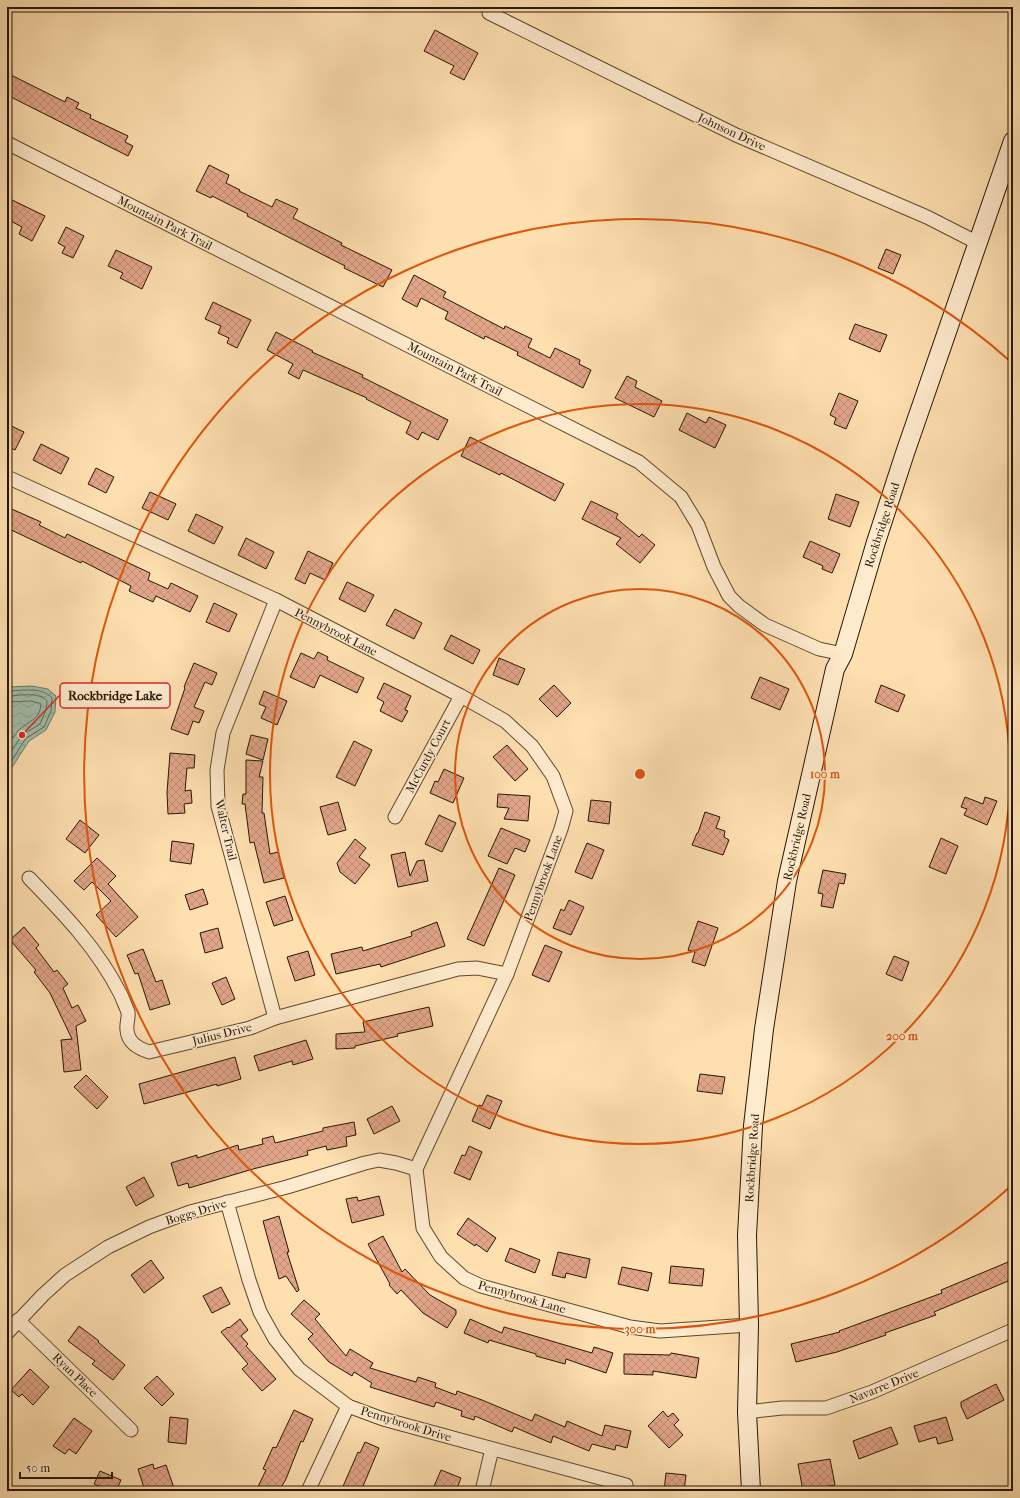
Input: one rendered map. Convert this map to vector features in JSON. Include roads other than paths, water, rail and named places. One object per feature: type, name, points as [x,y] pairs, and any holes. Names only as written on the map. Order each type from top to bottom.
[{"type":"main road","name":"Rockbridge Road","points":[[751,1491],[747,1412],[749,1325],[747,1235],[753,1126],[764,1029],[787,881],[835,670],[843,654],[886,512],[1013,141]]},
{"type":"street","name":"Johnson Drive","points":[[489,13],[736,135],[927,217],[978,243]]},
{"type":"street","name":"Mountain Park Trail","points":[[7,143],[639,462],[681,497],[698,525],[714,567],[729,596],[739,606],[766,625],[819,649],[843,654]]},
{"type":"street","name":"Pennybrook Lane","points":[[7,477],[276,600],[461,696],[505,721],[532,746],[553,776],[566,811],[561,829],[507,974],[416,1169],[423,1228],[441,1257],[464,1278],[481,1286],[630,1328],[660,1331],[749,1325]]},
{"type":"street","name":"Walter Trail","points":[[275,1018],[218,806],[217,770],[223,733],[276,600]]},
{"type":"street","name":"McCurdy Court","points":[[395,817],[461,696]]},
{"type":"street","name":"Julius Drive","points":[[29,878],[68,918],[85,938],[122,996],[128,1012],[127,1031],[132,1043],[139,1049],[149,1052],[250,1028],[275,1018],[458,969],[477,968],[507,974]]},
{"type":"street","name":"Boggs Drive","points":[[7,1333],[18,1320],[65,1275],[108,1247],[149,1227],[190,1212],[287,1187],[365,1163],[379,1160],[416,1169]]},
{"type":"street","name":"Pennybrook Drive","points":[[227,1202],[249,1280],[260,1312],[275,1339],[299,1369],[348,1406],[383,1419],[626,1485],[626,1491]]},
{"type":"street","name":"Ryan Place","points":[[18,1320],[131,1430]]},
{"type":"street","name":"Navarre Drive","points":[[747,1412],[782,1408],[826,1408],[872,1392],[1013,1330]]},
{"type":"street","points":[[308,1491],[348,1406]]},
{"type":"street","points":[[482,1491],[492,1449]]},
{"type":"water","points":[[32,686],[48,689],[56,696],[55,712],[46,730],[29,741],[7,775],[7,687]]},
{"type":"place","name":"Rockbridge Lake","points":[[22,735]]}]
